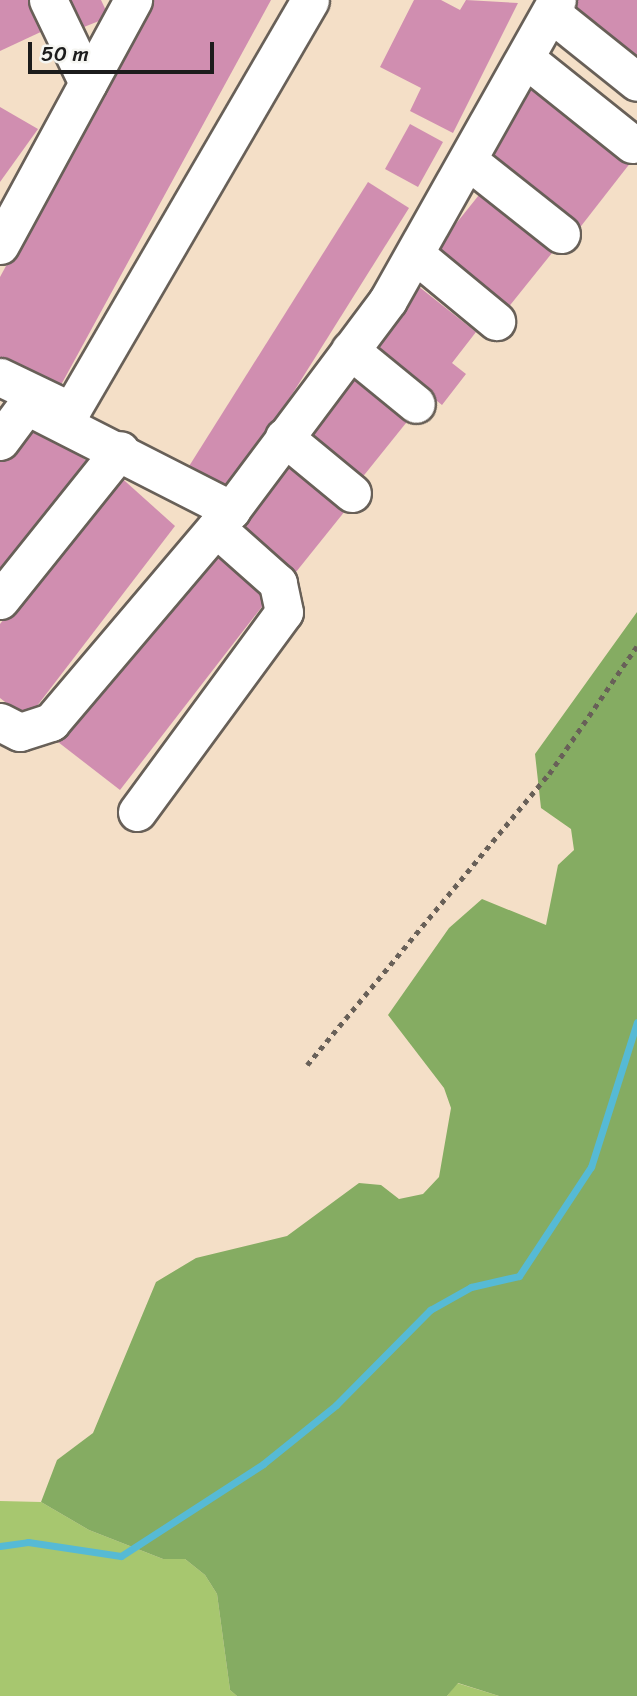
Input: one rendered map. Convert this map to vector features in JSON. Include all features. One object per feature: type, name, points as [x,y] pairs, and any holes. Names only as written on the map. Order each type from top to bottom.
[{"type":"street","points":[[48,0],[88,83]]},
{"type":"street","points":[[0,246],[133,0]]},
{"type":"street","points":[[0,377],[71,411],[310,0]]},
{"type":"street","points":[[0,723],[20,733],[51,722],[223,519],[350,350],[416,255],[470,162],[554,4],[637,82]]},
{"type":"street","points":[[526,59],[632,144]]},
{"type":"street","points":[[470,162],[561,234]]},
{"type":"street","points":[[416,255],[496,321]]},
{"type":"street","points":[[350,350],[416,404]]},
{"type":"street","points":[[0,441],[13,400],[120,450],[223,519],[278,583],[284,612],[137,812]]},
{"type":"street","points":[[284,437],[352,493]]},
{"type":"street","points":[[0,600],[120,450]]},
{"type":"path","points":[[307,1065],[549,774],[637,646]]},
{"type":"green space","points":[[637,612],[637,1696],[499,1696],[458,1683],[447,1696],[237,1696],[230,1690],[217,1594],[205,1575],[185,1559],[163,1559],[89,1530],[41,1502],[57,1460],[93,1433],[156,1282],[196,1258],[287,1236],[359,1183],[381,1185],[399,1199],[423,1194],[439,1177],[451,1108],[444,1088],[388,1015],[449,928],[482,899],[546,925],[558,865],[574,850],[571,829],[541,808],[535,754]]},
{"type":"green space","points":[[0,1501],[41,1502],[89,1530],[163,1559],[185,1559],[205,1575],[217,1594],[230,1690],[237,1696],[0,1696]]},
{"type":"green space","points":[[457,1683],[499,1696],[447,1696]]},
{"type":"building","points":[[0,0],[32,0],[45,30],[0,51]]},
{"type":"building","points":[[56,0],[101,0],[109,17],[69,33]]},
{"type":"building","points":[[151,0],[271,0],[55,396],[0,367],[0,277]]},
{"type":"building","points":[[414,0],[441,0],[460,10],[466,0],[518,3],[453,133],[410,111],[421,88],[380,67]]},
{"type":"building","points":[[578,0],[637,0],[637,62],[570,10]]},
{"type":"building","points":[[533,87],[631,162],[578,230],[484,158]]},
{"type":"building","points":[[0,107],[38,129],[0,182]]},
{"type":"building","points":[[410,124],[443,142],[418,187],[385,169]]},
{"type":"building","points":[[368,182],[409,208],[227,498],[186,471]]},
{"type":"building","points":[[483,190],[556,248],[507,309],[434,251]]},
{"type":"building","points":[[418,286],[476,332],[452,363],[466,374],[442,405],[370,347]]},
{"type":"building","points":[[352,372],[410,418],[361,479],[304,433]]},
{"type":"building","points":[[30,423],[96,467],[0,589],[0,462]]},
{"type":"building","points":[[287,465],[345,511],[296,572],[238,526]]},
{"type":"building","points":[[116,473],[175,526],[27,719],[0,698],[0,624]]},
{"type":"building","points":[[209,546],[271,595],[120,790],[58,742]]},
{"type":"waterway","points":[[0,1546],[28,1542],[121,1556],[263,1464],[336,1405],[430,1310],[471,1287],[519,1276],[591,1167],[637,1022]]}]
